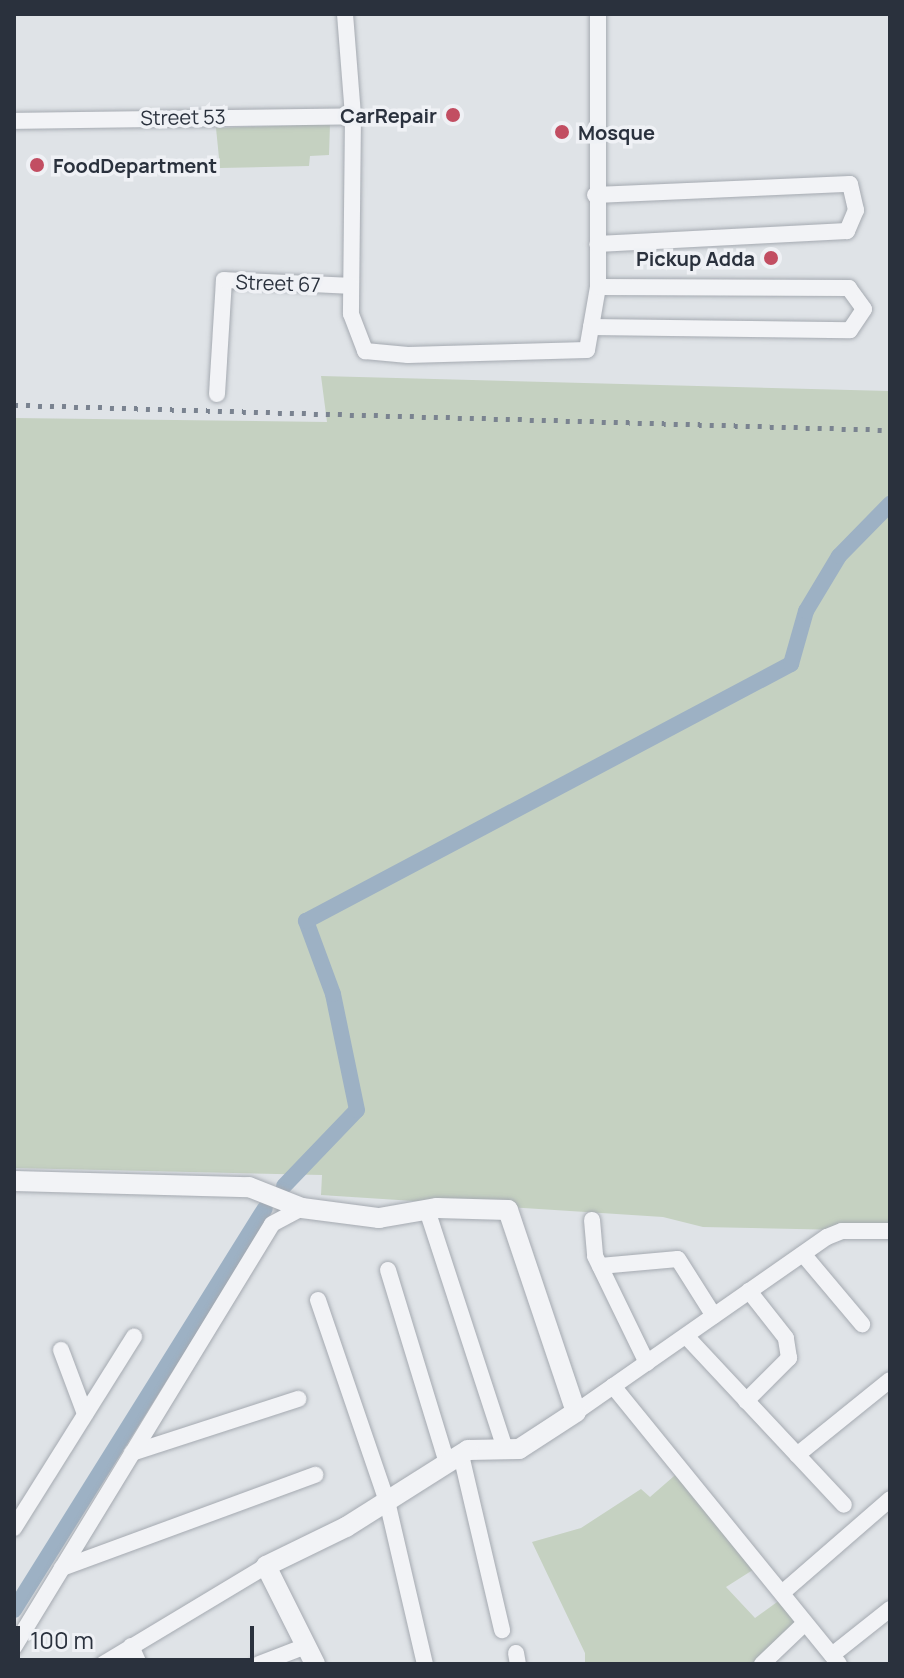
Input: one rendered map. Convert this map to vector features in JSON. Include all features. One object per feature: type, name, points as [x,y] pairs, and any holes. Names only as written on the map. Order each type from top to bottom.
[{"type":"street","points":[[345,14],[353,116],[351,314],[365,351],[408,355],[587,350],[598,287],[595,195],[598,14]]},
{"type":"street","name":"Street 53","points":[[14,121],[353,116]]},
{"type":"street","points":[[595,195],[850,184],[856,210],[847,231],[597,244]]},
{"type":"street","name":"Street 67","points":[[217,394],[224,280],[351,286]]},
{"type":"street","points":[[591,327],[850,330],[864,309],[849,288],[598,287]]},
{"type":"street","points":[[14,1181],[249,1187],[302,1208],[379,1218],[427,1210],[508,1210],[576,1412]]},
{"type":"street","points":[[14,1647],[272,1224],[302,1208]]},
{"type":"street","points":[[427,1210],[505,1449]]},
{"type":"street","points":[[592,1220],[600,1266],[647,1363]]},
{"type":"street","points":[[103,1664],[266,1566],[387,1501],[454,1459],[519,1449],[803,1254],[842,1231],[890,1231]]},
{"type":"street","points":[[803,1254],[862,1324]]},
{"type":"street","points":[[600,1266],[678,1259],[714,1316]]},
{"type":"street","points":[[388,1270],[454,1459],[502,1630]]},
{"type":"street","points":[[746,1401],[789,1358],[786,1338],[749,1291]]},
{"type":"street","points":[[318,1300],[387,1501],[425,1664]]},
{"type":"street","points":[[686,1336],[844,1505]]},
{"type":"street","points":[[16,1517],[134,1337]]},
{"type":"street","points":[[61,1350],[85,1414]]},
{"type":"street","points":[[797,1455],[890,1380]]},
{"type":"street","points":[[613,1386],[836,1660],[890,1609]]},
{"type":"street","points":[[132,1453],[298,1399]]},
{"type":"street","points":[[62,1568],[315,1475]]},
{"type":"street","points":[[782,1593],[890,1499]]},
{"type":"street","points":[[259,1664],[306,1647],[266,1566]]},
{"type":"street","points":[[762,1664],[805,1623]]},
{"type":"street","points":[[131,1646],[139,1664]]},
{"type":"green space","points":[[330,124],[329,155],[310,156],[309,166],[220,168],[216,128]]},
{"type":"green space","points":[[321,376],[890,391],[890,1231],[703,1227],[663,1217],[321,1195],[322,1175],[14,1168],[14,418],[327,422]]},
{"type":"green space","points":[[681,1470],[759,1566],[726,1587],[755,1618],[784,1597],[804,1626],[762,1664],[585,1664],[585,1653],[532,1542],[581,1528],[641,1489],[650,1497]]},
{"type":"waterway","points":[[284,1186],[357,1110],[333,994],[306,921],[791,664],[806,611],[839,556],[890,504]]},
{"type":"waterway","points":[[14,1610],[265,1209]]},
{"type":"railway","points":[[14,405],[890,430]]},
{"type":"place","name":"CarRepair","points":[[453,115]]},
{"type":"place","name":"Mosque","points":[[562,132]]},
{"type":"place","name":"FoodDepartment","points":[[37,165]]},
{"type":"place","name":"Pickup Adda","points":[[771,258]]}]
